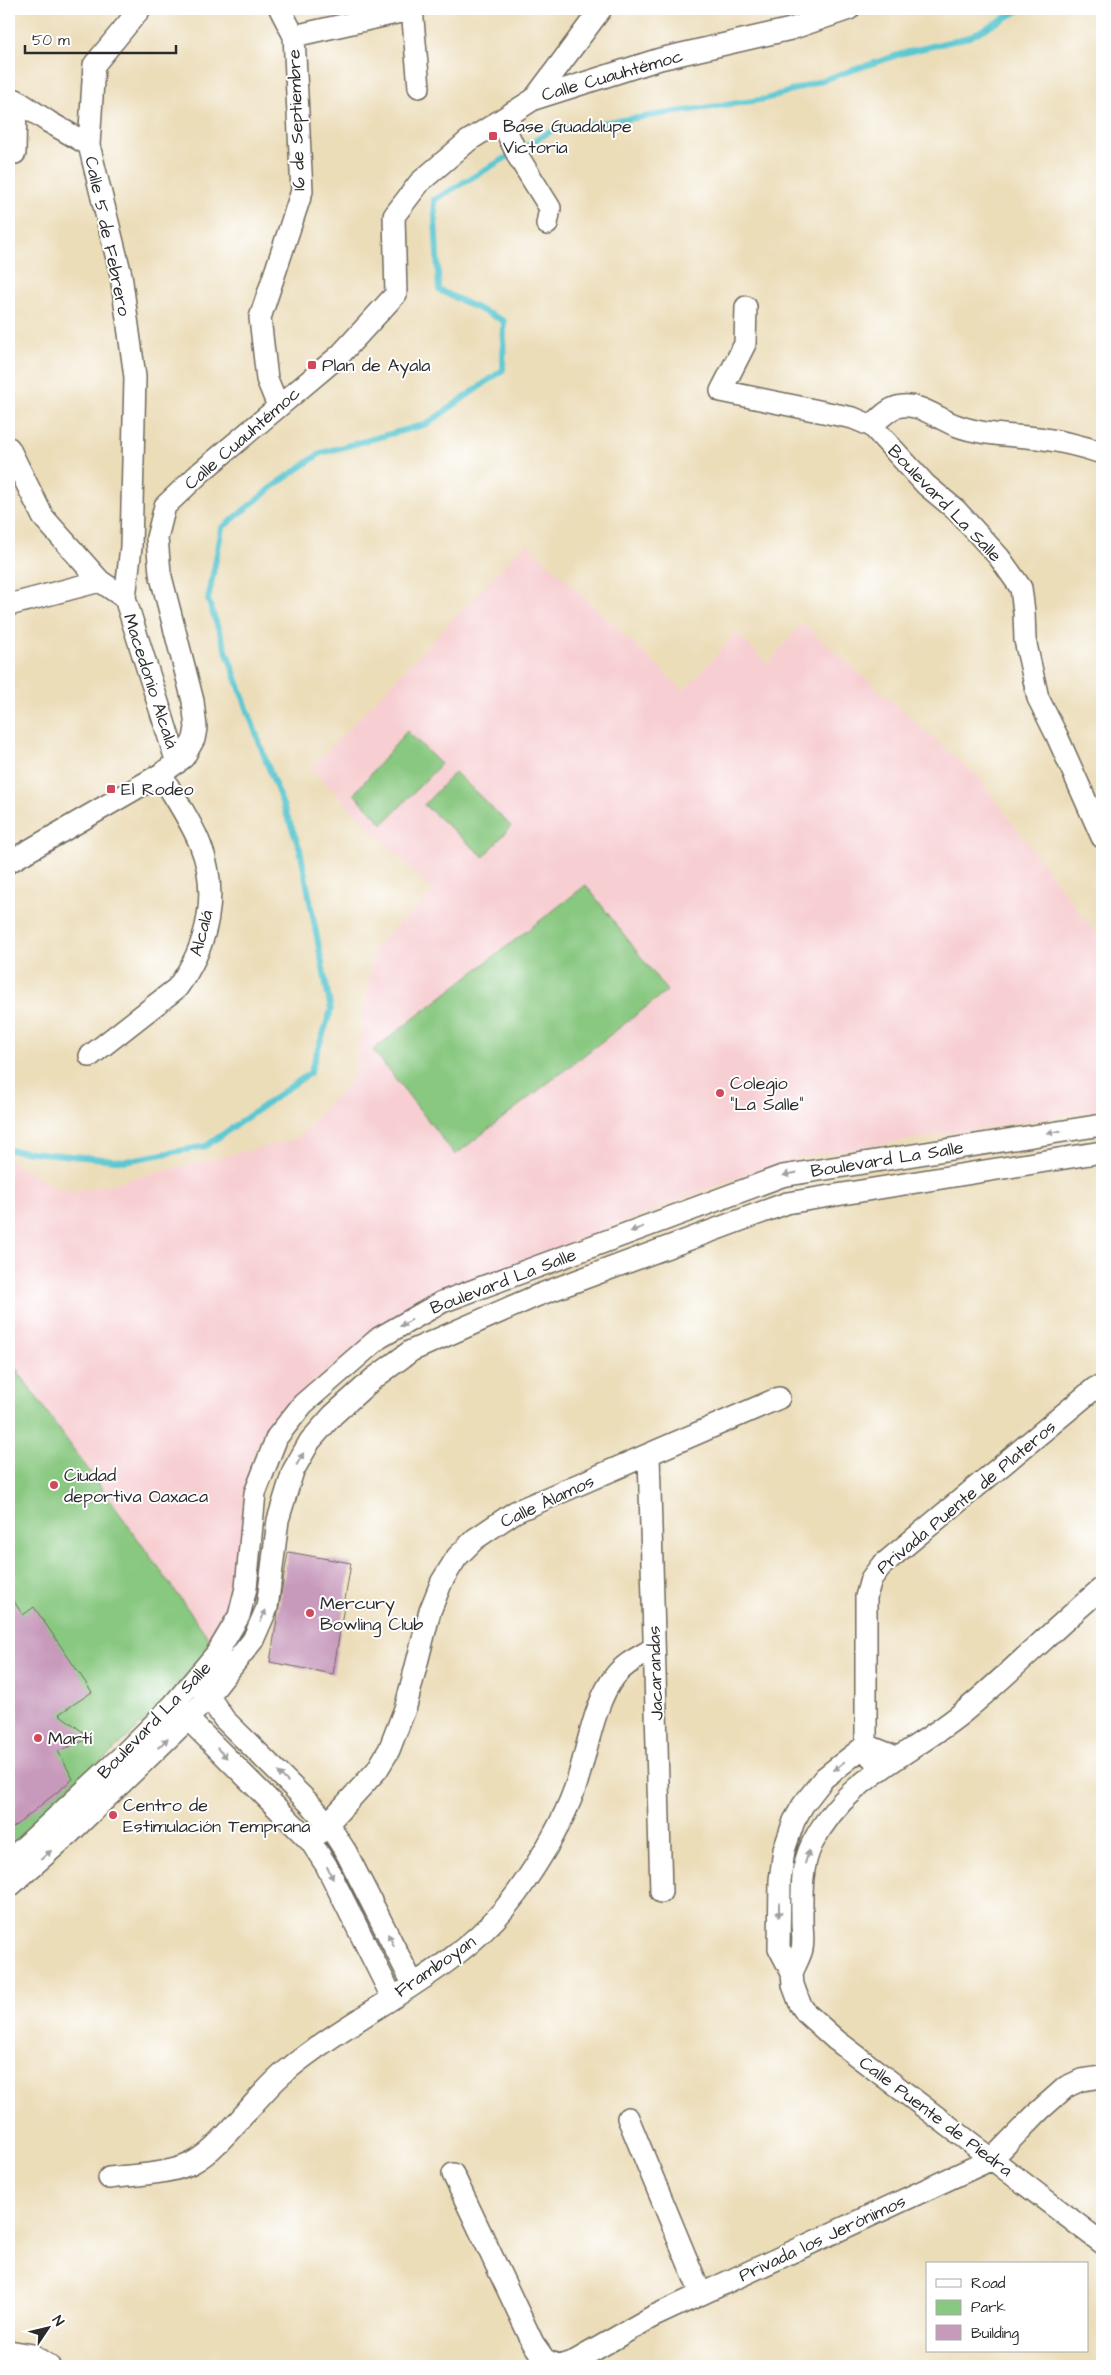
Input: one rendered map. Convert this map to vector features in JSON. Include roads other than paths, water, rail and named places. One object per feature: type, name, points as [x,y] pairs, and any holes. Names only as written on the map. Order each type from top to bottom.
[{"type":"street","name":"Calle 5 de Febrero","points":[[125,598],[131,547],[135,377],[120,275],[89,145],[94,65],[140,9]]},
{"type":"street","name":"16 de Septiembre","points":[[278,406],[267,379],[260,318],[302,191],[294,36],[280,9]]},
{"type":"street","points":[[294,36],[413,9],[419,88]]},
{"type":"street","points":[[534,99],[601,9]]},
{"type":"street","name":"Calle Cuauhtémoc","points":[[169,768],[190,749],[194,739],[195,716],[160,573],[157,538],[165,506],[200,472],[340,355],[396,294],[394,216],[415,188],[468,141],[503,127],[534,99],[660,59],[791,29],[849,9]]},
{"type":"street","points":[[15,152],[16,100],[89,145]]},
{"type":"street","points":[[503,127],[519,158],[550,208],[547,224]]},
{"type":"street","points":[[746,307],[745,344],[721,391],[852,418],[872,426],[882,416],[897,407],[921,408],[956,426],[1082,446],[1102,454]]},
{"type":"street","name":"Boulevard La Salle","points":[[872,426],[926,485],[962,516],[999,557],[1021,588],[1025,640],[1038,698],[1102,837]]},
{"type":"street","points":[[9,448],[44,517],[100,581],[125,598]]},
{"type":"street","points":[[9,605],[100,581]]},
{"type":"street","name":"Macedonio Alcalá","points":[[125,598],[169,768]]},
{"type":"street","points":[[9,862],[169,768]]},
{"type":"street","name":"Alcalá","points":[[90,1056],[177,988],[188,974],[200,950],[205,932],[210,910],[207,865],[169,768]]},
{"type":"street","name":"Boulevard La Salle","points":[[9,1887],[70,1834],[180,1712],[197,1679],[217,1653],[239,1616],[246,1588],[255,1492],[277,1437],[303,1404],[379,1338],[442,1302],[768,1180],[793,1173],[1102,1125]]},
{"type":"street","name":"Boulevard La Salle","points":[[9,1861],[120,1758],[180,1712],[208,1697],[253,1640],[267,1608],[278,1520],[293,1471],[310,1441],[333,1415],[373,1379],[411,1351],[536,1296],[776,1206],[798,1200],[1102,1152]]},
{"type":"street","name":"Privada Puente de Plateros","points":[[888,1763],[866,1745],[866,1597],[875,1573],[1095,1388]]},
{"type":"street","name":"Calle Álamos","points":[[311,1842],[377,1770],[389,1750],[406,1706],[430,1611],[442,1582],[457,1557],[475,1539],[515,1512],[779,1398]]},
{"type":"street","name":"Jacarandas","points":[[648,1454],[661,1892]]},
{"type":"street","points":[[792,1973],[802,1948],[803,1881],[811,1847],[826,1821],[841,1804],[888,1763],[931,1736],[967,1709],[1102,1588]]},
{"type":"street","name":"Framboyan","points":[[109,2178],[179,2168],[194,2162],[207,2152],[270,2085],[287,2070],[328,2039],[447,1962],[495,1920],[517,1893],[566,1811],[575,1789],[608,1685],[627,1664],[654,1648]]},
{"type":"street","points":[[197,1679],[224,1719],[328,1824],[346,1852],[413,1984]]},
{"type":"street","points":[[180,1712],[311,1842],[326,1865],[392,1998]]},
{"type":"street","name":"Calle Puente de Piedra","points":[[866,1745],[824,1778],[813,1791],[794,1821],[784,1850],[780,1880],[779,1948],[792,1973],[793,1985],[800,2004],[819,2026],[1102,2243]]},
{"type":"street","name":"Privada los Jerónimos","points":[[453,2174],[533,2344],[545,2360],[552,2365],[568,2364],[652,2317],[992,2159],[1066,2087],[1081,2080],[1102,2077]]},
{"type":"street","points":[[628,2118],[701,2294]]},
{"type":"street","points":[[9,2350],[34,2355],[50,2366]]},
{"type":"waterway","points":[[9,1150],[125,1161],[206,1146],[310,1073],[331,1010],[300,849],[208,600],[222,528],[275,485],[321,453],[427,424],[503,370],[504,321],[439,290],[434,200],[553,130],[766,99],[904,53],[969,37],[1022,9]]},
{"type":"place","name":"Base Guadalupe Victoria","points":[[493,136]]},
{"type":"place","name":"Plan de Ayala","points":[[312,365]]},
{"type":"place","name":"El Rodeo","points":[[111,789]]},
{"type":"place","name":"Colegio \"La Salle\"","points":[[720,1093]]},
{"type":"place","name":"Ciudad deportiva Oaxaca","points":[[54,1485]]},
{"type":"place","name":"Mercury Bowling Club","points":[[310,1613]]},
{"type":"place","name":"Martí","points":[[38,1738]]},
{"type":"place","name":"Centro de Estimulación Temprana","points":[[113,1815]]}]
